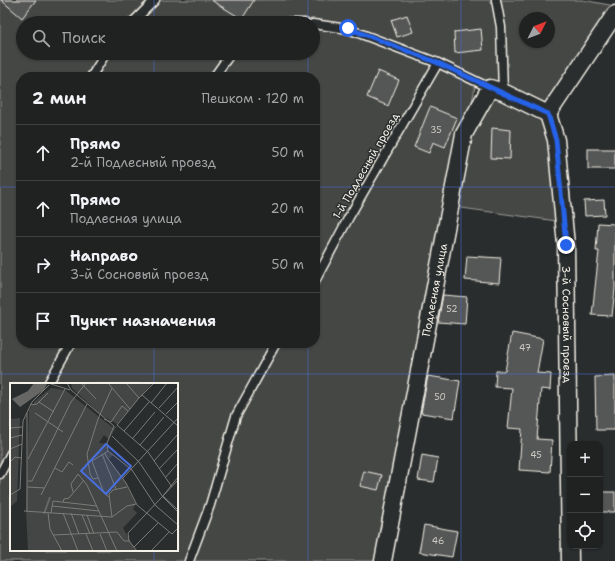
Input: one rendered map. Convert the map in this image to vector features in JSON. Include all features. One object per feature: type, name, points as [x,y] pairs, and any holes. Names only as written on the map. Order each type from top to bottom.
[{"type":"street","points":[[496,90],[548,114],[615,14]]},
{"type":"street","name":"Подлесная улица","points":[[383,561],[464,134],[496,90]]},
{"type":"street","name":"3-й Сосновый проезд","points":[[548,114],[556,140],[566,245],[570,561]]},
{"type":"lane","points":[[139,16],[155,0]]},
{"type":"lane","points":[[320,25],[348,28],[438,63],[496,90],[501,27],[496,0]]},
{"type":"lane","points":[[94,72],[102,60]]},
{"type":"lane","points":[[218,72],[226,60]]},
{"type":"lane","name":"1-й Подлесный проезд","points":[[320,272],[349,217],[438,63]]},
{"type":"lane","points":[[49,383],[68,348]]},
{"type":"lane","points":[[189,561],[210,505],[236,416],[273,348]]},
{"type":"lane","points":[[0,474],[10,455]]},
{"type":"shaded area","points":[[0,0],[582,0],[615,6],[546,103],[476,82],[379,561],[0,561]]},
{"type":"shaded area","points":[[500,96],[537,114],[546,123],[557,221],[454,207],[475,123],[486,105]]},
{"type":"building","points":[[1,0],[36,0],[24,16],[20,16]]},
{"type":"building","points":[[211,0],[254,0],[244,16],[237,16]]},
{"type":"building","points":[[407,15],[413,32],[397,37],[391,20]]},
{"type":"building","points":[[481,29],[483,50],[455,53],[454,32]]},
{"type":"building","points":[[378,71],[399,80],[388,106],[367,97]]},
{"type":"building","points":[[430,107],[457,118],[445,147],[433,142],[429,153],[414,147]]},
{"type":"building","points":[[492,128],[511,130],[510,159],[491,158]]},
{"type":"building","points":[[588,149],[615,149],[615,169],[588,169]]},
{"type":"building","points":[[604,200],[605,215],[585,216],[584,201]]},
{"type":"building","points":[[598,223],[615,224],[615,289],[612,316],[592,315],[599,251],[596,251]]},
{"type":"building","points":[[467,256],[501,258],[499,283],[465,280]]},
{"type":"building","points":[[443,295],[467,297],[465,324],[438,322]]},
{"type":"building","points":[[512,333],[543,339],[537,373],[551,374],[550,390],[541,389],[537,439],[552,440],[550,472],[519,470],[522,429],[508,428],[512,388],[495,387],[496,371],[505,371]]},
{"type":"building","points":[[428,376],[460,381],[454,418],[421,413]]},
{"type":"building","points":[[615,376],[615,430],[596,430],[595,377]]},
{"type":"building","points":[[422,455],[438,458],[434,482],[418,480]]},
{"type":"building","points":[[364,471],[382,475],[378,490],[360,486]]},
{"type":"building","points":[[603,492],[615,492],[615,512],[603,512]]},
{"type":"building","points":[[424,525],[457,531],[452,557],[419,552]]},
{"type":"route","points":[[348,28],[438,63],[548,114],[556,140],[566,245]]}]
